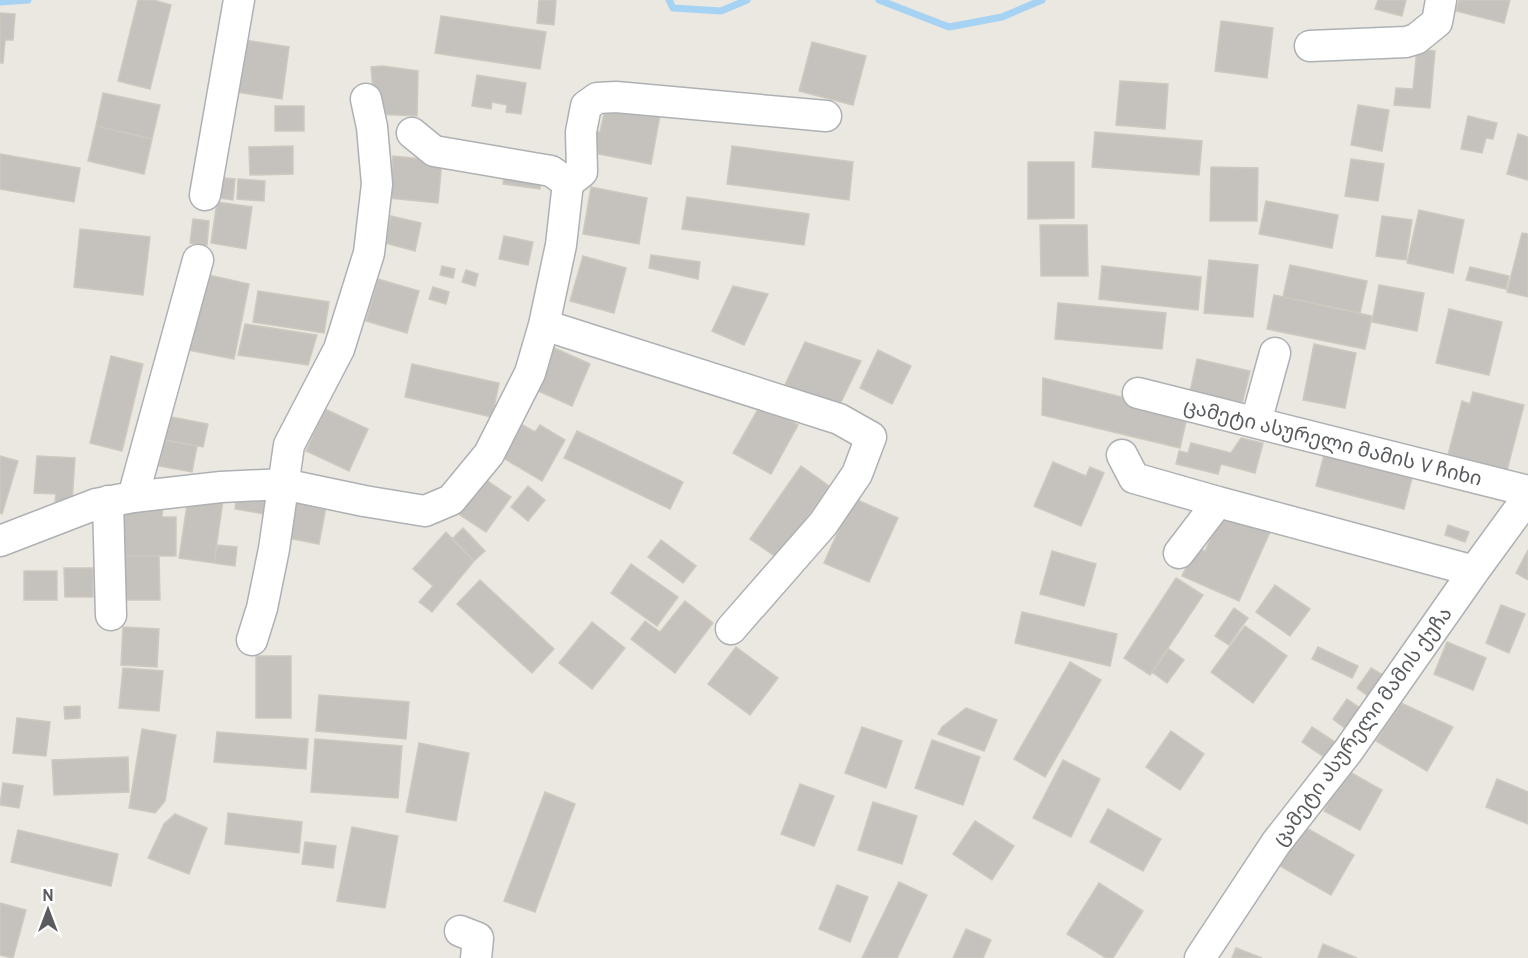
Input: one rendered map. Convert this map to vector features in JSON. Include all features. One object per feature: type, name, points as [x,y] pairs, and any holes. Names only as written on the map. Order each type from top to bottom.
[{"type":"street","points":[[205,195],[239,0]]},
{"type":"street","points":[[1310,46],[1406,42],[1416,39],[1437,22],[1441,0]]},
{"type":"street","points":[[0,541],[96,504],[221,487],[283,484],[425,511],[451,500],[489,454],[530,373],[544,325],[561,245],[568,183],[582,172],[581,132],[586,106],[597,98],[616,97],[826,116]]},
{"type":"street","points":[[252,640],[262,608],[274,549],[289,446],[339,349],[369,253],[377,184],[372,127],[366,99]]},
{"type":"street","points":[[412,133],[434,151],[551,171],[568,183]]},
{"type":"street","points":[[111,615],[121,499],[198,260]]},
{"type":"street","points":[[544,325],[839,419],[871,437],[857,474],[823,524],[730,628]]},
{"type":"street","points":[[1256,422],[1275,352]]},
{"type":"street","name":"ცამეტი ასურელი მამის V ჩიხი","points":[[1138,393],[1528,491]]},
{"type":"street","points":[[1122,455],[1134,478],[1474,571]]},
{"type":"street","name":"ცამეტი ასურელი მამის ქუჩა","points":[[1200,958],[1276,843],[1348,751],[1528,497]]},
{"type":"street","points":[[1179,553],[1218,502]]},
{"type":"street","points":[[460,931],[478,938],[476,958]]},
{"type":"building","points":[[138,0],[154,0],[171,5],[150,89],[118,81]]},
{"type":"building","points":[[539,0],[556,0],[554,25],[537,23]]},
{"type":"building","points":[[1378,0],[1406,0],[1402,16],[1375,9]]},
{"type":"building","points":[[1459,0],[1510,0],[1504,23],[1456,11]]},
{"type":"building","points":[[0,13],[15,14],[13,40],[5,40],[3,63],[0,63]]},
{"type":"building","points":[[441,16],[546,32],[540,69],[435,53]]},
{"type":"building","points":[[1221,21],[1273,28],[1267,78],[1215,71]]},
{"type":"building","points":[[245,40],[289,47],[282,99],[237,92]]},
{"type":"building","points":[[812,42],[866,56],[853,105],[799,91]]},
{"type":"building","points":[[1417,49],[1435,51],[1430,108],[1394,105],[1396,88],[1413,89]]},
{"type":"building","points":[[382,66],[418,71],[417,116],[375,114],[371,67]]},
{"type":"building","points":[[477,75],[526,83],[521,114],[506,112],[507,105],[492,102],[491,109],[472,106]]},
{"type":"building","points":[[1120,81],[1168,84],[1165,129],[1116,125]]},
{"type":"building","points":[[103,93],[160,105],[152,139],[96,126]]},
{"type":"building","points":[[606,105],[660,115],[651,164],[588,152],[592,131],[600,132]]},
{"type":"building","points":[[1358,105],[1389,110],[1382,151],[1351,145]]},
{"type":"building","points":[[275,106],[304,106],[304,131],[275,131]]},
{"type":"building","points":[[1468,116],[1497,123],[1493,139],[1486,138],[1482,153],[1461,149]]},
{"type":"building","points":[[96,126],[152,139],[144,174],[88,161]]},
{"type":"building","points":[[1095,132],[1202,141],[1199,175],[1092,167]]},
{"type":"building","points":[[1518,134],[1528,137],[1528,180],[1507,174]]},
{"type":"building","points":[[293,146],[293,174],[250,175],[249,147]]},
{"type":"building","points":[[732,146],[853,162],[849,200],[727,184]]},
{"type":"building","points":[[0,154],[80,168],[74,202],[0,189]]},
{"type":"building","points":[[393,156],[442,161],[438,203],[389,198]]},
{"type":"building","points":[[1351,159],[1384,164],[1378,201],[1345,196]]},
{"type":"building","points":[[1028,162],[1074,162],[1074,218],[1028,219]]},
{"type":"building","points":[[1211,167],[1258,168],[1257,221],[1210,221]]},
{"type":"building","points":[[505,170],[541,175],[540,189],[503,184]]},
{"type":"building","points":[[214,177],[235,179],[233,200],[212,197]]},
{"type":"building","points":[[238,179],[265,181],[264,201],[237,199]]},
{"type":"building","points":[[591,187],[647,198],[639,244],[583,234]]},
{"type":"building","points":[[687,197],[809,214],[804,245],[682,229]]},
{"type":"building","points":[[1266,201],[1338,215],[1332,248],[1259,234]]},
{"type":"building","points":[[217,202],[252,207],[246,249],[211,243]]},
{"type":"building","points":[[1419,210],[1464,220],[1453,273],[1407,263]]},
{"type":"building","points":[[391,216],[421,223],[415,251],[385,243]]},
{"type":"building","points":[[1382,216],[1412,220],[1406,260],[1376,256]]},
{"type":"building","points":[[193,219],[209,221],[207,245],[190,243]]},
{"type":"building","points":[[1040,225],[1087,225],[1088,276],[1041,276]]},
{"type":"building","points":[[80,229],[150,237],[143,295],[74,287]]},
{"type":"building","points":[[1522,233],[1528,234],[1528,297],[1507,292]]},
{"type":"building","points":[[504,236],[533,242],[528,265],[499,259]]},
{"type":"building","points":[[651,255],[700,262],[698,279],[649,268]]},
{"type":"building","points":[[583,256],[626,268],[614,313],[570,301]]},
{"type":"building","points":[[1209,260],[1258,265],[1253,317],[1204,313]]},
{"type":"building","points":[[1290,265],[1367,281],[1360,313],[1283,297]]},
{"type":"building","points":[[442,266],[455,269],[453,278],[440,275]]},
{"type":"building","points":[[1102,266],[1201,277],[1198,310],[1099,299]]},
{"type":"building","points":[[1470,267],[1509,276],[1506,289],[1466,280]]},
{"type":"building","points":[[466,270],[478,274],[475,286],[462,282]]},
{"type":"building","points":[[204,274],[249,284],[234,359],[188,350]]},
{"type":"building","points":[[378,279],[419,291],[407,333],[366,321]]},
{"type":"building","points":[[1379,285],[1424,293],[1417,331],[1372,322]]},
{"type":"building","points":[[733,286],[768,294],[744,345],[712,331]]},
{"type":"building","points":[[433,287],[449,292],[446,304],[429,299]]},
{"type":"building","points":[[258,291],[329,302],[324,333],[253,322]]},
{"type":"building","points":[[1274,295],[1372,316],[1365,349],[1267,329]]},
{"type":"building","points":[[1058,303],[1166,313],[1162,349],[1055,339]]},
{"type":"building","points":[[1449,309],[1502,322],[1489,375],[1436,363]]},
{"type":"building","points":[[245,324],[317,335],[308,365],[238,355]]},
{"type":"building","points":[[805,342],[861,361],[839,406],[784,387]]},
{"type":"building","points":[[1314,344],[1356,353],[1345,408],[1303,400]]},
{"type":"building","points":[[552,347],[590,364],[572,406],[534,389]]},
{"type":"building","points":[[878,350],[911,366],[892,404],[860,388]]},
{"type":"building","points":[[111,356],[143,364],[122,451],[90,443]]},
{"type":"building","points":[[1197,359],[1250,371],[1242,404],[1190,392]]},
{"type":"building","points":[[412,364],[499,383],[492,417],[405,397]]},
{"type":"building","points":[[1043,378],[1188,413],[1180,448],[1042,415]]},
{"type":"building","points":[[1473,392],[1524,405],[1507,470],[1448,455],[1462,401],[1470,404]]},
{"type":"building","points":[[761,404],[798,425],[771,474],[733,453]]},
{"type":"building","points":[[325,409],[368,429],[349,471],[306,451]]},
{"type":"building","points":[[166,416],[208,424],[203,447],[161,439]]},
{"type":"building","points":[[519,423],[535,432],[540,425],[565,440],[542,481],[500,456]]},
{"type":"building","points":[[577,431],[683,482],[670,509],[564,458]]},
{"type":"building","points":[[1241,438],[1263,443],[1255,473],[1221,464],[1218,474],[1176,464],[1179,451],[1188,453],[1191,443],[1231,453]]},
{"type":"building","points":[[164,440],[197,446],[192,472],[159,466]]},
{"type":"building","points":[[1324,455],[1412,478],[1404,509],[1316,486]]},
{"type":"building","points":[[0,456],[18,461],[2,514],[0,513]]},
{"type":"building","points":[[37,456],[75,458],[72,503],[55,501],[56,494],[34,493]]},
{"type":"building","points":[[1053,462],[1086,476],[1090,467],[1104,473],[1081,526],[1034,506]]},
{"type":"building","points":[[801,466],[829,486],[779,559],[750,539]]},
{"type":"building","points":[[482,477],[511,497],[486,532],[457,513]]},
{"type":"building","points":[[528,486],[545,500],[528,521],[511,507]]},
{"type":"building","points":[[237,493],[274,494],[270,515],[235,509]]},
{"type":"building","points":[[291,495],[327,502],[319,544],[282,537]]},
{"type":"building","points":[[853,498],[898,518],[869,582],[824,563]]},
{"type":"building","points":[[223,500],[214,563],[179,558],[187,505]]},
{"type":"building","points":[[163,504],[162,517],[176,517],[176,556],[115,556],[115,510]]},
{"type":"building","points":[[1237,519],[1271,530],[1239,601],[1182,576],[1196,547],[1205,551],[1219,521]]},
{"type":"building","points":[[1448,525],[1469,532],[1465,542],[1445,535]]},
{"type":"building","points":[[463,528],[485,551],[474,561],[452,539]]},
{"type":"building","points":[[446,532],[474,561],[432,612],[419,602],[433,586],[413,569]]},
{"type":"building","points":[[661,540],[696,566],[683,583],[648,557]]},
{"type":"building","points":[[217,545],[237,547],[235,566],[214,563]]},
{"type":"building","points":[[1528,550],[1528,580],[1516,573]]},
{"type":"building","points":[[1052,551],[1096,564],[1084,606],[1040,594]]},
{"type":"building","points":[[115,556],[159,556],[160,600],[116,600]]},
{"type":"building","points":[[631,564],[678,597],[657,626],[611,593]]},
{"type":"building","points":[[64,568],[93,568],[93,597],[65,597]]},
{"type":"building","points":[[24,571],[57,571],[57,600],[24,600]]},
{"type":"building","points":[[1176,578],[1203,595],[1150,675],[1124,658]]},
{"type":"building","points":[[480,580],[554,649],[532,673],[457,604]]},
{"type":"building","points":[[1275,585],[1310,609],[1290,636],[1256,612]]},
{"type":"building","points":[[685,601],[713,623],[675,673],[631,639],[645,621],[660,632]]},
{"type":"building","points":[[1501,605],[1525,614],[1509,653],[1486,643]]},
{"type":"building","points":[[1234,608],[1248,618],[1229,645],[1215,636]]},
{"type":"building","points":[[1022,612],[1117,634],[1110,666],[1015,643]]},
{"type":"building","points":[[592,622],[625,648],[592,689],[559,663]]},
{"type":"building","points":[[1245,626],[1287,656],[1253,703],[1211,672]]},
{"type":"building","points":[[123,627],[159,629],[157,667],[121,665]]},
{"type":"building","points":[[1447,642],[1486,658],[1473,690],[1434,674]]},
{"type":"building","points":[[736,647],[778,678],[750,715],[708,684]]},
{"type":"building","points":[[1318,647],[1358,666],[1352,678],[1312,659]]},
{"type":"building","points":[[1169,649],[1184,660],[1167,683],[1152,672]]},
{"type":"building","points":[[256,656],[291,656],[291,718],[256,718]]},
{"type":"building","points":[[1070,662],[1101,680],[1045,777],[1014,759]]},
{"type":"building","points":[[123,668],[163,671],[159,711],[119,708]]},
{"type":"building","points":[[1371,668],[1383,675],[1368,696],[1357,688]]},
{"type":"building","points":[[319,695],[409,702],[406,739],[316,731]]},
{"type":"building","points":[[1347,699],[1360,708],[1346,729],[1333,719]]},
{"type":"building","points":[[1401,703],[1453,727],[1427,771],[1376,741]]},
{"type":"building","points":[[80,706],[80,718],[65,719],[64,707]]},
{"type":"building","points":[[966,708],[997,720],[984,751],[938,734],[942,727]]},
{"type":"building","points":[[17,718],[50,722],[46,756],[13,753]]},
{"type":"building","points":[[862,727],[902,741],[886,788],[845,773]]},
{"type":"building","points":[[1312,727],[1335,742],[1324,757],[1302,742]]},
{"type":"building","points":[[142,729],[176,735],[165,801],[155,813],[129,808]]},
{"type":"building","points":[[1171,731],[1204,754],[1180,790],[1146,767]]},
{"type":"building","points":[[217,732],[308,739],[306,769],[214,762]]},
{"type":"building","points":[[315,739],[402,746],[398,798],[311,792]]},
{"type":"building","points":[[932,740],[980,757],[963,805],[915,788]]},
{"type":"building","points":[[419,743],[469,753],[456,821],[406,812]]},
{"type":"building","points":[[128,757],[129,792],[54,795],[52,760]]},
{"type":"building","points":[[1063,760],[1100,779],[1071,837],[1033,818]]},
{"type":"building","points":[[1346,770],[1382,790],[1360,830],[1324,811]]},
{"type":"building","points":[[1497,779],[1528,792],[1528,824],[1486,807]]},
{"type":"building","points":[[3,783],[23,786],[19,808],[0,805]]},
{"type":"building","points":[[800,784],[834,796],[814,846],[781,834]]},
{"type":"building","points":[[545,792],[575,804],[535,912],[504,901]]},
{"type":"building","points":[[873,802],[917,816],[902,864],[858,850]]},
{"type":"building","points":[[1108,809],[1161,839],[1143,871],[1090,842]]},
{"type":"building","points":[[228,813],[302,822],[299,853],[225,844]]},
{"type":"building","points":[[175,814],[207,828],[189,874],[148,858],[164,824]]},
{"type":"building","points":[[975,821],[1014,846],[992,880],[953,854]]},
{"type":"building","points":[[1303,826],[1354,855],[1331,895],[1280,866]]},
{"type":"building","points":[[352,827],[398,836],[385,908],[337,901]]},
{"type":"building","points":[[18,830],[118,854],[111,886],[11,862]]},
{"type":"building","points":[[305,842],[336,846],[333,868],[302,864]]},
{"type":"building","points":[[899,882],[927,895],[897,958],[862,958]]},
{"type":"building","points":[[1099,883],[1143,911],[1113,958],[1106,958],[1067,934]]},
{"type":"building","points":[[837,885],[868,897],[850,942],[819,929]]},
{"type":"building","points":[[0,903],[26,910],[13,958],[0,955]]},
{"type":"building","points":[[966,929],[991,940],[983,958],[953,958]]},
{"type":"building","points":[[1323,944],[1357,958],[1318,958]]},
{"type":"building","points":[[1236,948],[1262,958],[1232,958]]},
{"type":"waterway","points":[[0,2],[28,0]]},
{"type":"waterway","points":[[669,0],[673,8],[721,11],[747,0]]},
{"type":"waterway","points":[[879,0],[949,27],[1002,17],[1042,0]]}]
